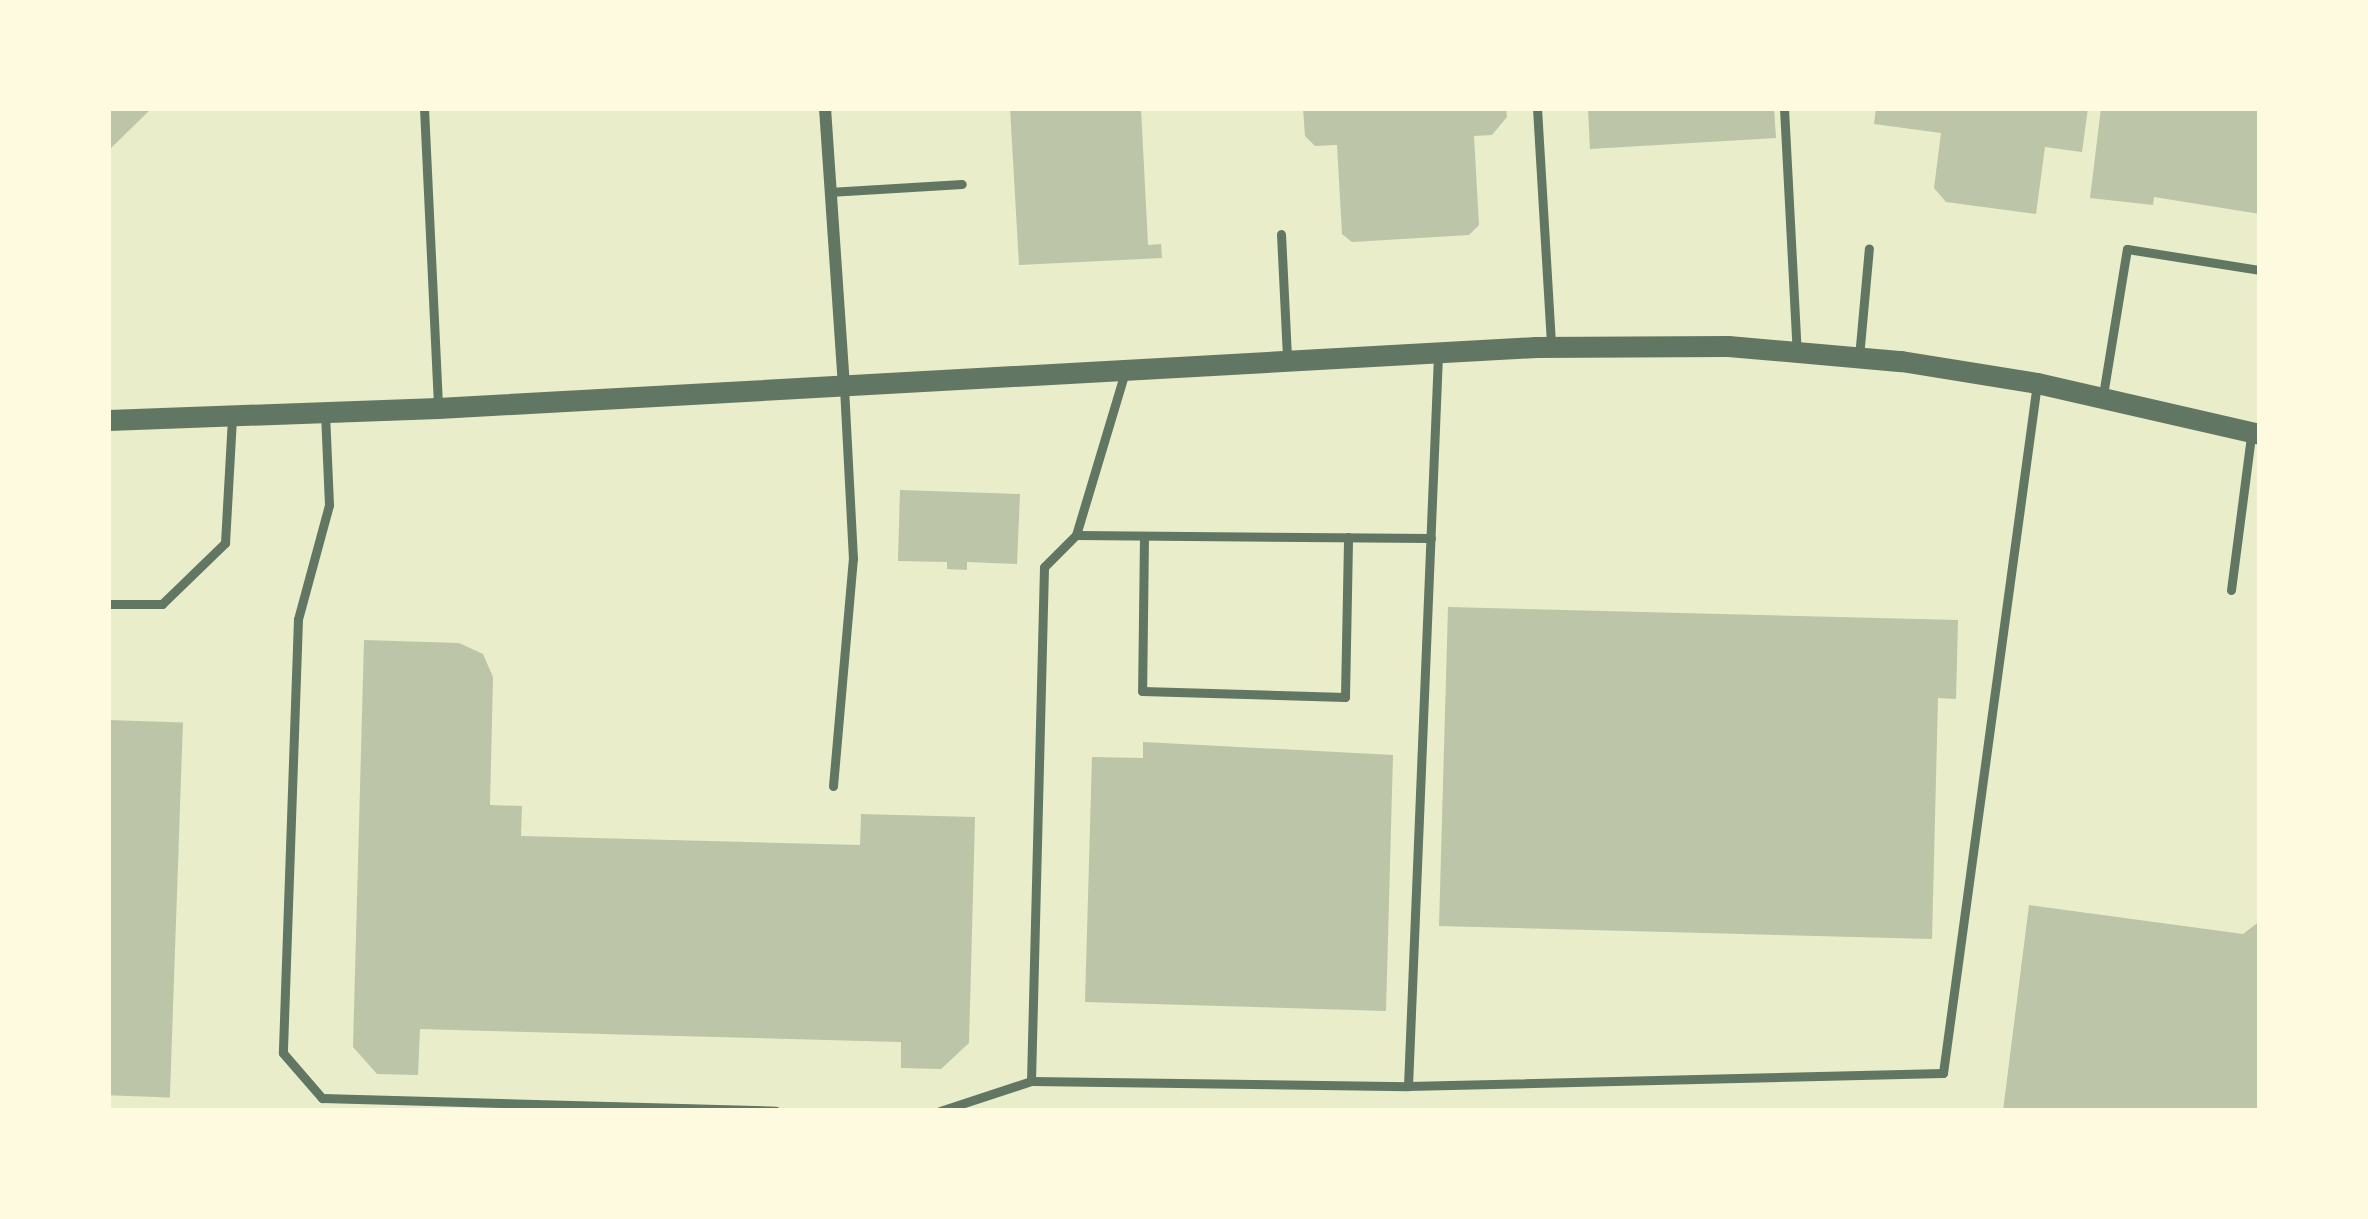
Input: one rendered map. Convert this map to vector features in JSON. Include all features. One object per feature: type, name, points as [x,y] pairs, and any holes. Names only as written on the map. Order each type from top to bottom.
[{"type":"street","points":[[825,108],[844,387]]},
{"type":"street","points":[[108,420],[438,408],[1551,347],[1728,346],[1859,357],[2037,383],[2257,430]]},
{"type":"lane","points":[[424,108],[438,408]]},
{"type":"lane","points":[[1537,108],[1551,347]]},
{"type":"lane","points":[[1784,108],[1798,352]]},
{"type":"lane","points":[[829,192],[962,184]]},
{"type":"lane","points":[[1281,234],[1287,363]]},
{"type":"lane","points":[[1859,357],[1869,248]]},
{"type":"lane","points":[[2103,396],[2127,249],[2260,270]]},
{"type":"lane","points":[[1408,1086],[1438,354]]},
{"type":"lane","points":[[1030,1081],[1044,567],[1076,535],[1125,372]]},
{"type":"lane","points":[[940,1111],[1030,1081],[1408,1086],[1943,1072],[2037,383]]},
{"type":"lane","points":[[833,786],[854,559],[844,387]]},
{"type":"lane","points":[[325,413],[329,505],[298,619],[284,1053],[322,1099],[776,1111]]},
{"type":"lane","points":[[108,604],[162,604],[225,543],[232,417]]},
{"type":"lane","points":[[2231,590],[2257,430]]},
{"type":"lane","points":[[1076,535],[1431,538]]},
{"type":"lane","points":[[1144,536],[1142,691],[1345,697],[1348,537]]},
{"type":"building","points":[[108,108],[152,108],[108,151]]},
{"type":"building","points":[[1010,108],[1141,108],[1148,245],[1161,244],[1162,258],[1019,265]]},
{"type":"building","points":[[1303,108],[1506,108],[1507,117],[1492,135],[1474,136],[1479,225],[1469,235],[1352,242],[1342,234],[1337,145],[1315,146],[1305,136]]},
{"type":"building","points":[[1588,108],[1774,108],[1776,138],[1590,149]]},
{"type":"building","points":[[1876,108],[2088,108],[2082,152],[2045,147],[2036,214],[1946,202],[1934,188],[1941,133],[1874,124]]},
{"type":"building","points":[[2101,108],[2260,108],[2260,214],[2154,197],[2153,205],[2090,198]]},
{"type":"building","points":[[900,490],[1020,494],[1017,564],[967,562],[967,570],[947,569],[947,562],[898,561]]},
{"type":"building","points":[[1448,607],[1958,620],[1956,699],[1938,698],[1932,939],[1439,926]]},
{"type":"building","points":[[364,640],[459,643],[483,654],[493,677],[490,805],[522,806],[521,836],[860,845],[861,814],[975,817],[969,1043],[941,1069],[901,1068],[901,1042],[420,1029],[418,1075],[377,1074],[353,1047]]},
{"type":"building","points":[[108,720],[183,723],[170,1097],[108,1095]]},
{"type":"building","points":[[1143,742],[1393,755],[1386,1011],[1085,1002],[1092,757],[1143,758]]},
{"type":"building","points":[[2029,905],[2243,934],[2260,921],[2260,1111],[2003,1111]]}]
